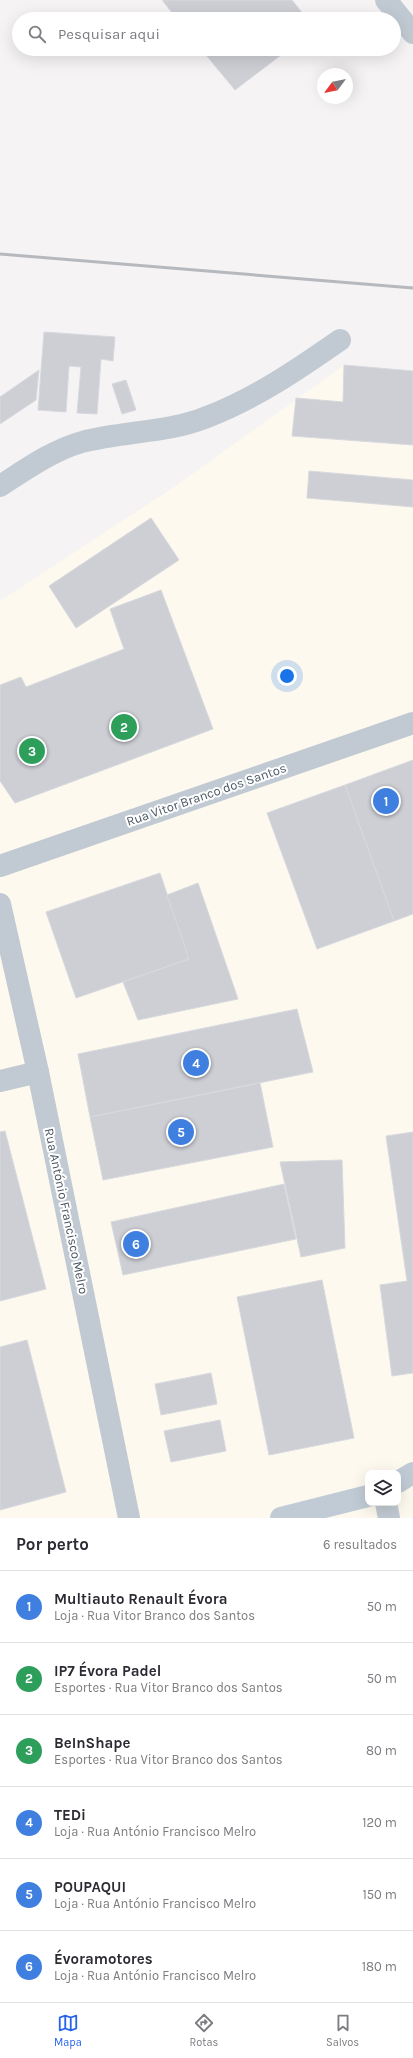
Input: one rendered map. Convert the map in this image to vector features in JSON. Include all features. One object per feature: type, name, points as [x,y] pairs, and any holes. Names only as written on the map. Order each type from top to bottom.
[{"type":"street","points":[[386,0],[396,12]]},
{"type":"street","points":[[401,18],[413,33]]},
{"type":"street","points":[[0,486],[49,456],[82,442],[161,429],[206,418],[272,386],[340,340]]},
{"type":"street","name":"Rua Vitor Branco dos Santos","points":[[0,866],[413,723]]},
{"type":"street","name":"Rua António Francisco Melro","points":[[0,904],[38,1072],[129,1518]]},
{"type":"street","points":[[0,1081],[38,1072]]},
{"type":"street","points":[[401,1480],[413,1473]]},
{"type":"street","points":[[281,1518],[365,1497]]},
{"type":"street","points":[[387,1506],[389,1518]]},
{"type":"shaded area","points":[[344,365],[413,371],[413,1518],[0,1518],[0,601],[177,485]]},
{"type":"building","points":[[162,0],[292,0],[301,12],[171,12]]},
{"type":"building","points":[[207,56],[280,56],[235,90]]},
{"type":"building","points":[[44,332],[115,337],[113,361],[101,359],[97,414],[77,413],[81,367],[69,366],[66,412],[38,410]]},
{"type":"building","points":[[344,365],[413,371],[413,445],[292,436],[296,398],[343,402]]},
{"type":"building","points":[[39,370],[36,400],[0,424],[0,397]]},
{"type":"building","points":[[126,380],[136,410],[122,414],[112,384]]},
{"type":"building","points":[[309,471],[413,480],[413,507],[307,498]]},
{"type":"building","points":[[151,518],[179,560],[76,628],[49,586]]},
{"type":"building","points":[[161,590],[213,729],[15,803],[0,781],[0,685],[21,677],[26,687],[124,649],[110,609]]},
{"type":"building","points":[[413,760],[413,914],[394,921],[345,785]]},
{"type":"building","points":[[345,785],[394,921],[317,949],[267,813]]},
{"type":"building","points":[[160,873],[189,959],[76,998],[46,912]]},
{"type":"building","points":[[198,883],[238,999],[138,1020],[123,982],[189,959],[167,895]]},
{"type":"building","points":[[297,1009],[313,1072],[90,1117],[78,1054]]},
{"type":"building","points":[[260,1083],[273,1147],[103,1180],[90,1117]]},
{"type":"building","points":[[5,1131],[46,1289],[0,1301],[0,1132]]},
{"type":"building","points":[[413,1132],[413,1373],[392,1376],[380,1285],[407,1281],[386,1136]]},
{"type":"building","points":[[342,1160],[345,1248],[301,1257],[280,1162]]},
{"type":"building","points":[[284,1184],[296,1239],[123,1275],[111,1222]]},
{"type":"building","points":[[322,1280],[354,1438],[269,1455],[237,1297]]},
{"type":"building","points":[[27,1340],[66,1492],[0,1510],[0,1347]]},
{"type":"building","points":[[211,1373],[217,1404],[161,1415],[155,1384]]},
{"type":"building","points":[[220,1420],[226,1451],[171,1462],[164,1431]]},
{"type":"railway","points":[[0,254],[413,288]]},
{"type":"place","name":"IP7 Évora Padel","points":[[124,727]]},
{"type":"place","name":"BeInShape","points":[[32,751]]},
{"type":"place","name":"Multiauto Renault Évora","points":[[386,801]]},
{"type":"place","name":"TEDi","points":[[196,1063]]},
{"type":"place","name":"POUPAQUI","points":[[181,1132]]},
{"type":"place","name":"Évoramotores","points":[[136,1244]]}]
